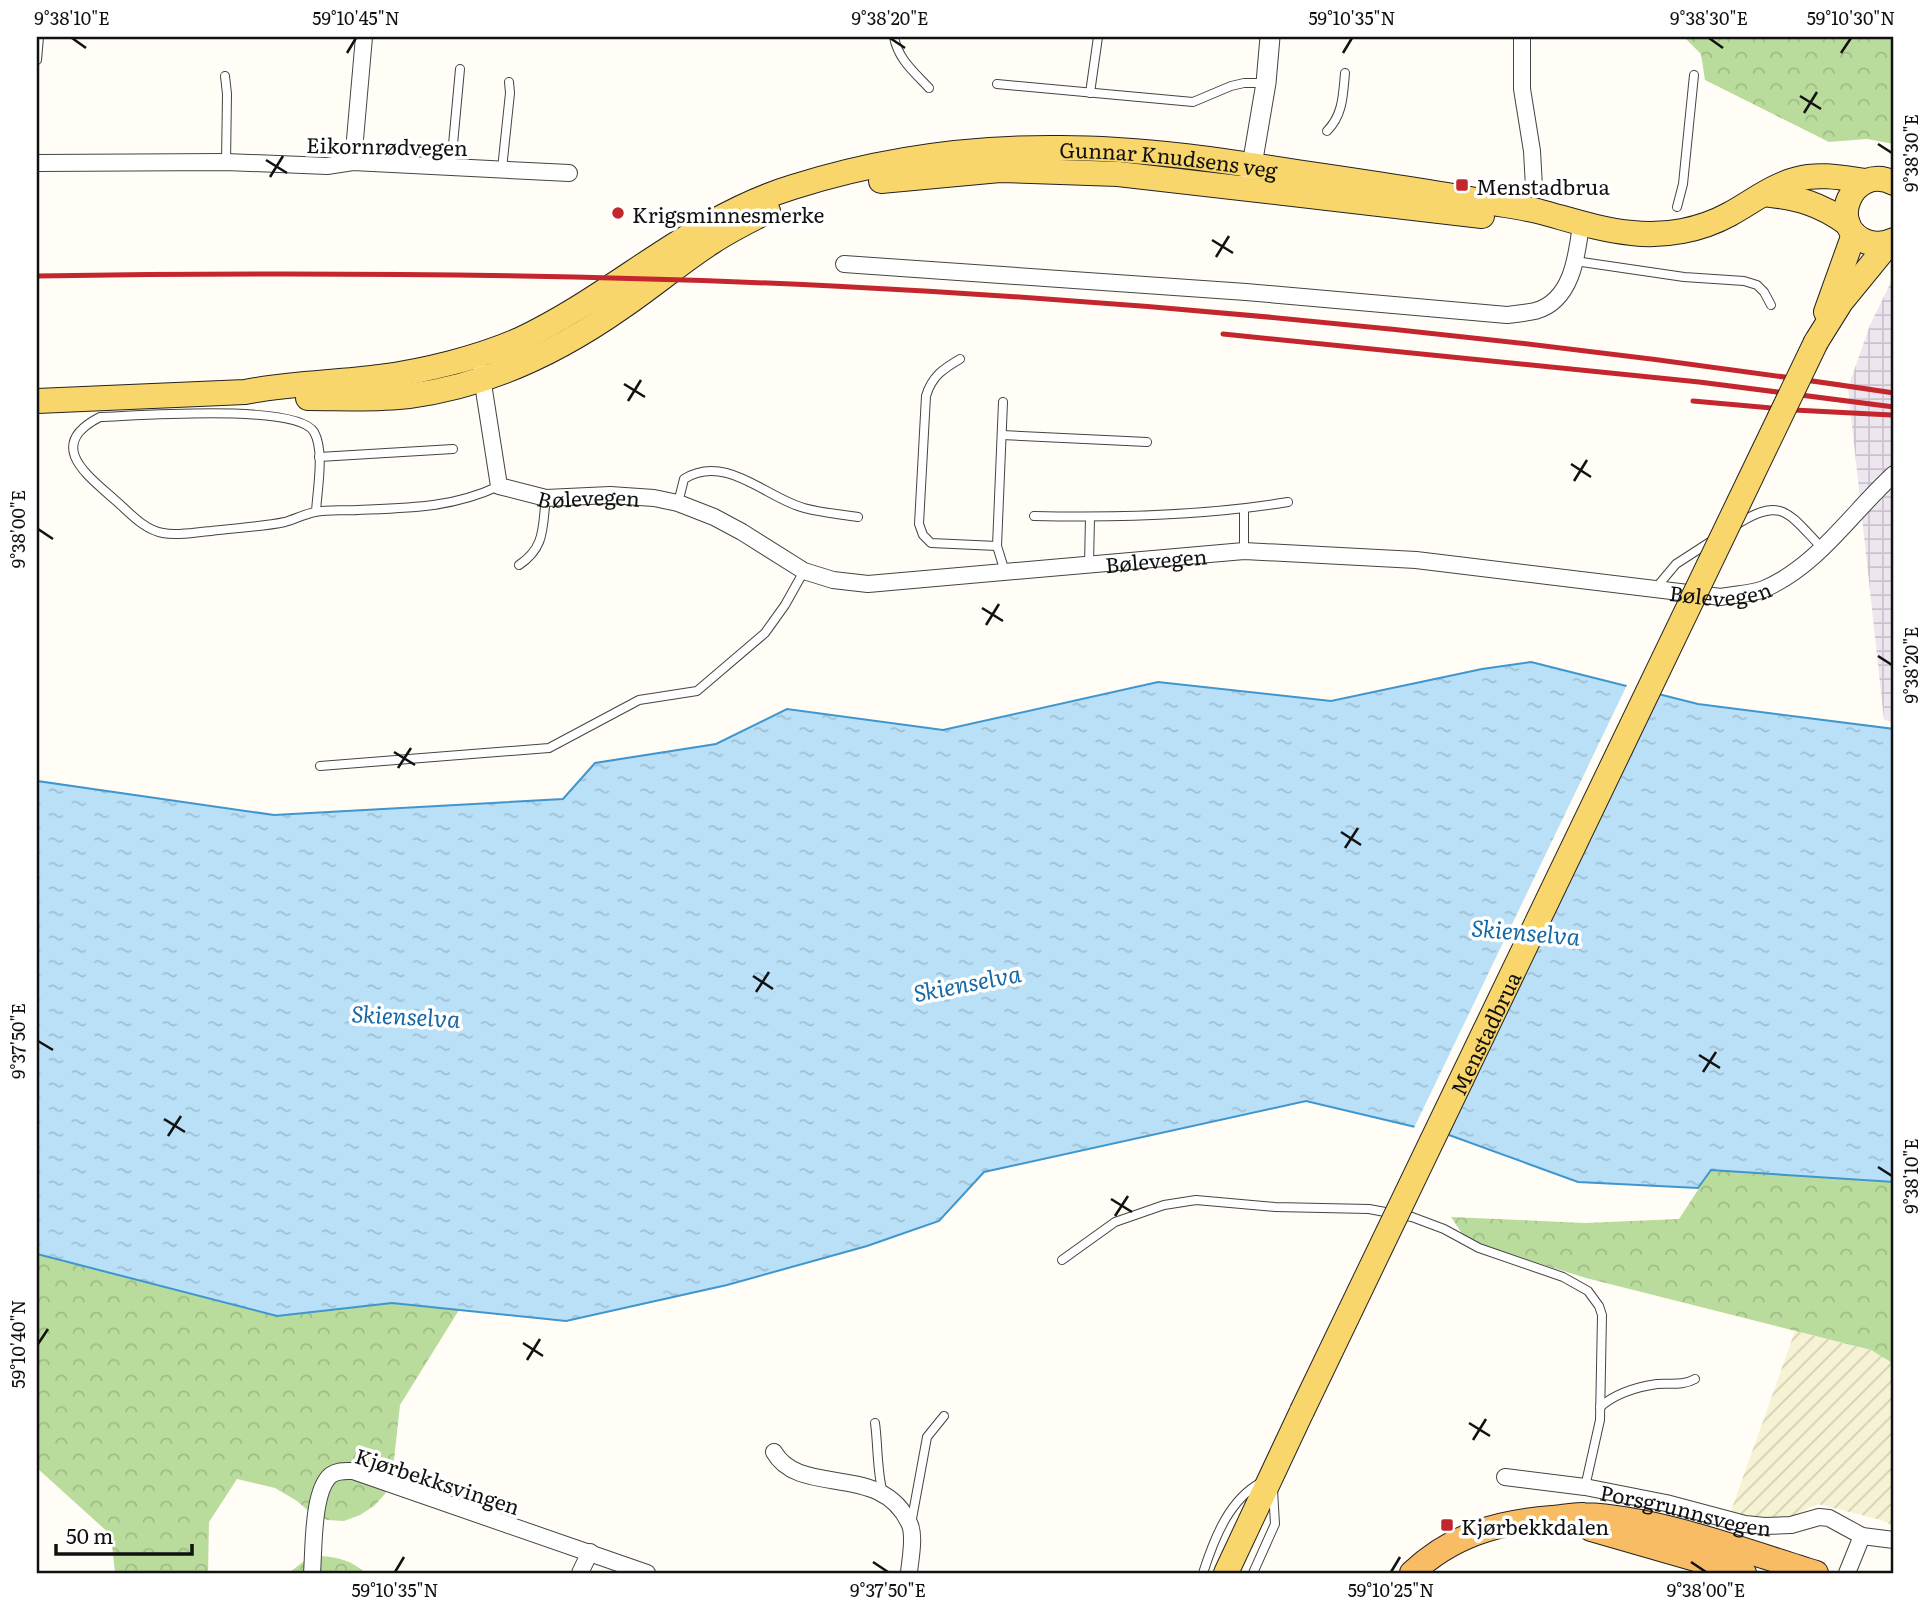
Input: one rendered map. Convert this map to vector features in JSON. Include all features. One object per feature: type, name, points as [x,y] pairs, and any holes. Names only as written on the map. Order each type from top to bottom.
[{"type":"highway","name":"Porsgrunnsvegen","points":[[1412,1573],[1441,1550],[1485,1529],[1530,1519],[1582,1515],[1643,1524],[1722,1544],[1816,1573]]},
{"type":"highway","name":"Porsgrunnsvegen","points":[[1553,1518],[1744,1573]]},
{"type":"main road","name":"Gunnar Knudsens veg","points":[[763,205],[802,184],[911,159],[1002,149],[1118,151],[1250,177],[1538,223],[1581,224],[1633,233],[1679,232],[1700,226],[1728,215],[1763,194],[1799,178],[1836,177],[1866,181],[1878,178],[1894,183]]},
{"type":"main road","name":"Menstadbrua","points":[[1816,342],[1851,229],[1845,211],[1848,199],[1855,188],[1866,181]]},
{"type":"main road","points":[[1763,194],[1796,198],[1826,208],[1864,241],[1877,244],[1892,241]]},
{"type":"main road","points":[[37,401],[245,392],[277,386],[404,373],[479,354],[515,342],[563,318],[702,226],[763,205]]},
{"type":"main road","points":[[245,392],[280,397],[379,398],[443,391],[482,380],[525,364],[574,338],[622,308],[763,205]]},
{"type":"main road","name":"Menstadbrua","points":[[1226,1573],[1816,342],[1841,302],[1892,241]]},
{"type":"street","points":[[353,162],[364,37]]},
{"type":"street","points":[[1250,177],[1266,83],[1270,37]]},
{"type":"street","points":[[1522,37],[1522,89],[1532,151],[1534,187]]},
{"type":"street","name":"Eikornrødvegen","points":[[37,163],[226,162],[327,166],[353,162],[569,173]]},
{"type":"street","points":[[844,264],[1232,291],[1507,315],[1537,310],[1556,298],[1569,282],[1581,224]]},
{"type":"street","points":[[479,354],[499,486]]},
{"type":"street","name":"Bølevegen","points":[[499,486],[546,498],[610,495],[654,498],[678,503],[714,517],[742,532],[804,571],[833,580],[868,584],[1244,551],[1416,560],[1721,597],[1763,589],[1804,564],[1894,474]]},
{"type":"street","points":[[774,1452],[777,1458],[800,1473],[863,1486],[883,1493],[900,1510],[911,1527],[909,1573]]},
{"type":"street","name":"Kjørbekksvingen","points":[[312,1573],[321,1488],[331,1476],[342,1471],[353,1471],[437,1499],[646,1573]]},
{"type":"street","name":"Porsgrunnsvegen","points":[[1505,1477],[1666,1503],[1745,1524],[1791,1525],[1819,1517],[1829,1518],[1862,1536]]},
{"type":"street","points":[[1847,1573],[1862,1536],[1894,1540]]},
{"type":"street","points":[[580,1573],[590,1552]]},
{"type":"lane","points":[[37,60],[39,37]]},
{"type":"lane","points":[[894,37],[896,50],[929,88]]},
{"type":"lane","points":[[1090,93],[1098,37]]},
{"type":"lane","points":[[451,166],[460,69]]},
{"type":"lane","points":[[1327,131],[1340,113],[1345,73]]},
{"type":"lane","points":[[1677,207],[1683,184],[1694,75]]},
{"type":"lane","points":[[225,76],[228,94],[226,162]]},
{"type":"lane","points":[[502,169],[509,82]]},
{"type":"lane","points":[[997,85],[1193,102],[1231,86],[1266,83]]},
{"type":"lane","points":[[1575,261],[1684,277],[1744,281],[1756,285],[1771,304]]},
{"type":"lane","points":[[960,359],[937,372],[929,384],[926,396],[919,524],[923,535],[931,543],[997,546]]},
{"type":"lane","points":[[1003,402],[997,546],[1005,572]]},
{"type":"lane","points":[[316,512],[320,457],[316,434],[309,425],[252,413],[100,417],[78,433],[74,445],[74,458],[83,472],[146,527],[161,533],[257,526],[286,522],[316,512],[414,508],[462,501],[499,486]]},
{"type":"lane","points":[[1002,435],[1147,442]]},
{"type":"lane","points":[[320,457],[453,449]]},
{"type":"lane","points":[[678,503],[684,479],[701,473],[723,472],[744,479],[804,508],[858,517]]},
{"type":"lane","points":[[519,565],[530,558],[538,547],[545,524],[546,498]]},
{"type":"lane","points":[[1034,516],[1147,517],[1244,509],[1288,502]]},
{"type":"lane","points":[[1244,509],[1244,551]]},
{"type":"lane","points":[[1655,589],[1676,564],[1757,511],[1778,510],[1786,513],[1822,548]]},
{"type":"lane","points":[[1089,565],[1090,517]]},
{"type":"lane","points":[[320,766],[549,748],[639,700],[697,691],[765,633],[804,571]]},
{"type":"lane","points":[[1062,1260],[1115,1222],[1132,1214],[1196,1200],[1275,1207],[1369,1209],[1412,1217],[1444,1229],[1479,1248],[1563,1277],[1588,1291],[1602,1315],[1600,1420],[1585,1488]]},
{"type":"lane","points":[[1600,1407],[1610,1398],[1628,1390],[1658,1384],[1689,1383],[1695,1379]]},
{"type":"lane","points":[[911,1527],[927,1437],[944,1416]]},
{"type":"lane","points":[[875,1423],[880,1461],[879,1480],[883,1493]]},
{"type":"lane","points":[[1203,1573],[1234,1504],[1251,1488],[1271,1478],[1275,1524],[1253,1573]]},
{"type":"shaded area","points":[[1894,276],[1894,721],[1884,720],[1848,388],[1870,325]]},
{"type":"shaded area","points":[[1795,1331],[1871,1350],[1894,1364],[1894,1526],[1881,1520],[1818,1504],[1789,1518],[1767,1522],[1731,1511]]},
{"type":"green space","points":[[1684,37],[1893,37],[1894,144],[1867,139],[1829,142],[1705,80],[1701,54]]},
{"type":"green space","points":[[1711,1170],[1894,1182],[1894,1364],[1871,1350],[1586,1278],[1467,1241],[1451,1217],[1585,1223],[1679,1219]]},
{"type":"green space","points":[[37,1254],[277,1316],[392,1303],[459,1310],[400,1405],[392,1478],[385,1494],[374,1506],[344,1521],[327,1520],[311,1513],[275,1488],[237,1479],[209,1522],[208,1573],[115,1573],[111,1535],[37,1468]]},
{"type":"green space","points":[[320,1556],[345,1560],[366,1573],[289,1573],[304,1561]]},
{"type":"water","name":"Skienselva","points":[[1531,662],[1698,704],[1894,729],[1894,1182],[1711,1170],[1698,1188],[1578,1182],[1449,1135],[1306,1101],[984,1172],[939,1221],[867,1246],[727,1285],[566,1321],[392,1303],[277,1316],[37,1254],[37,781],[274,815],[563,799],[595,763],[716,744],[787,709],[943,730],[1158,682],[1331,701],[1482,669]]},
{"type":"pier","points":[[1628,683],[1661,691],[1447,1138],[1413,1130]]},
{"type":"railway","points":[[37,276],[534,276],[833,286],[966,294],[1365,326],[1630,356],[1894,393]]},
{"type":"railway","points":[[1223,334],[1699,382],[1894,407]]},
{"type":"railway","points":[[1693,401],[1891,415]]},
{"type":"place","name":"Menstadbrua","points":[[1462,185]]},
{"type":"place","name":"Krigsminnesmerke","points":[[618,213]]},
{"type":"place","name":"Kjørbekkdalen","points":[[1447,1525]]}]
